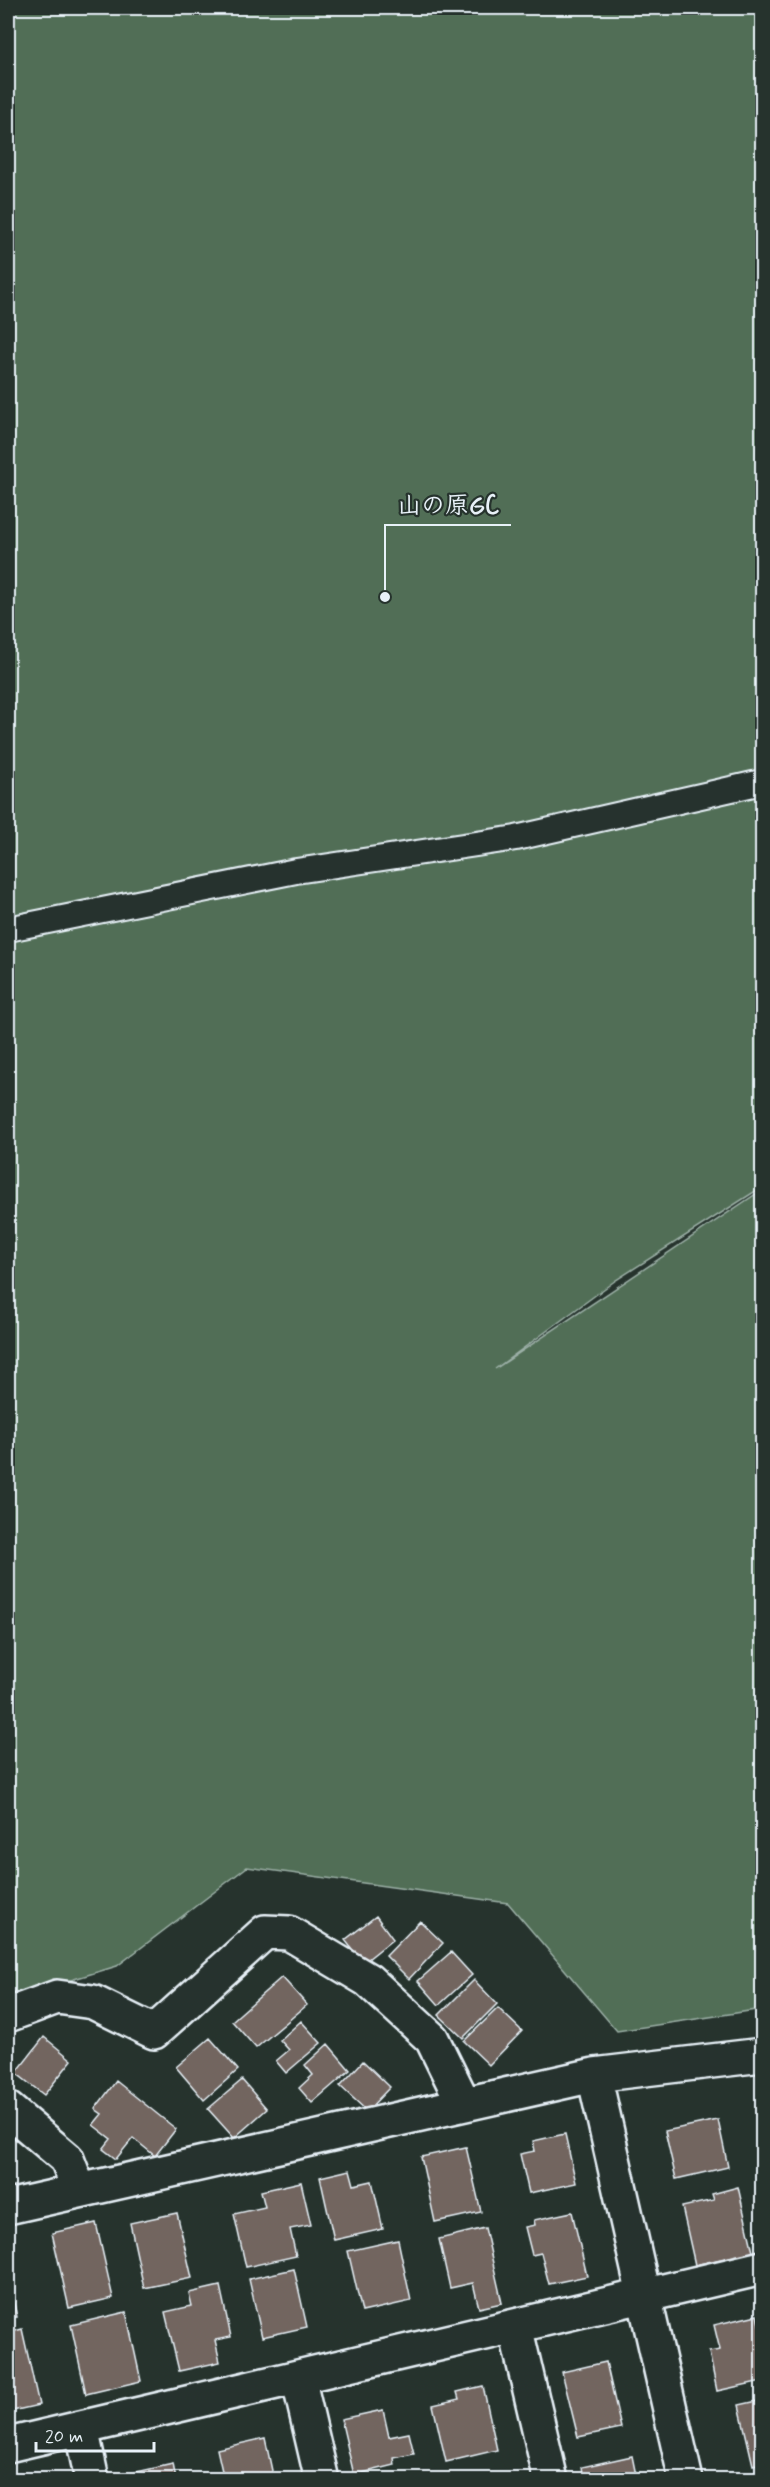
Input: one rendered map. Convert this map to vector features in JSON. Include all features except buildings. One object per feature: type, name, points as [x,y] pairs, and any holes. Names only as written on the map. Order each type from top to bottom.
[{"type":"street","points":[[8,2015],[57,1997],[93,2002],[154,2032],[265,1932],[289,1933],[368,1980],[432,2039],[464,2104]]},
{"type":"street","points":[[8,2206],[594,2075],[762,2055]]},
{"type":"street","points":[[594,2075],[687,2480]]},
{"type":"street","points":[[8,2109],[67,2159],[80,2190]]},
{"type":"street","points":[[8,2445],[762,2268]]},
{"type":"street","points":[[514,2326],[551,2480]]},
{"type":"street","points":[[298,2377],[322,2480]]},
{"type":"street","points":[[81,2428],[92,2480]]},
{"type":"lane","points":[[8,929],[296,871],[516,838],[762,782]]},
{"type":"green space","points":[[8,8],[762,8],[762,1187],[616,1280],[495,1369],[762,1190],[762,2009],[617,2031],[508,1903],[247,1867],[117,1966],[8,1999]]},
{"type":"place","name":"山の原GC","points":[[385,597]]}]
